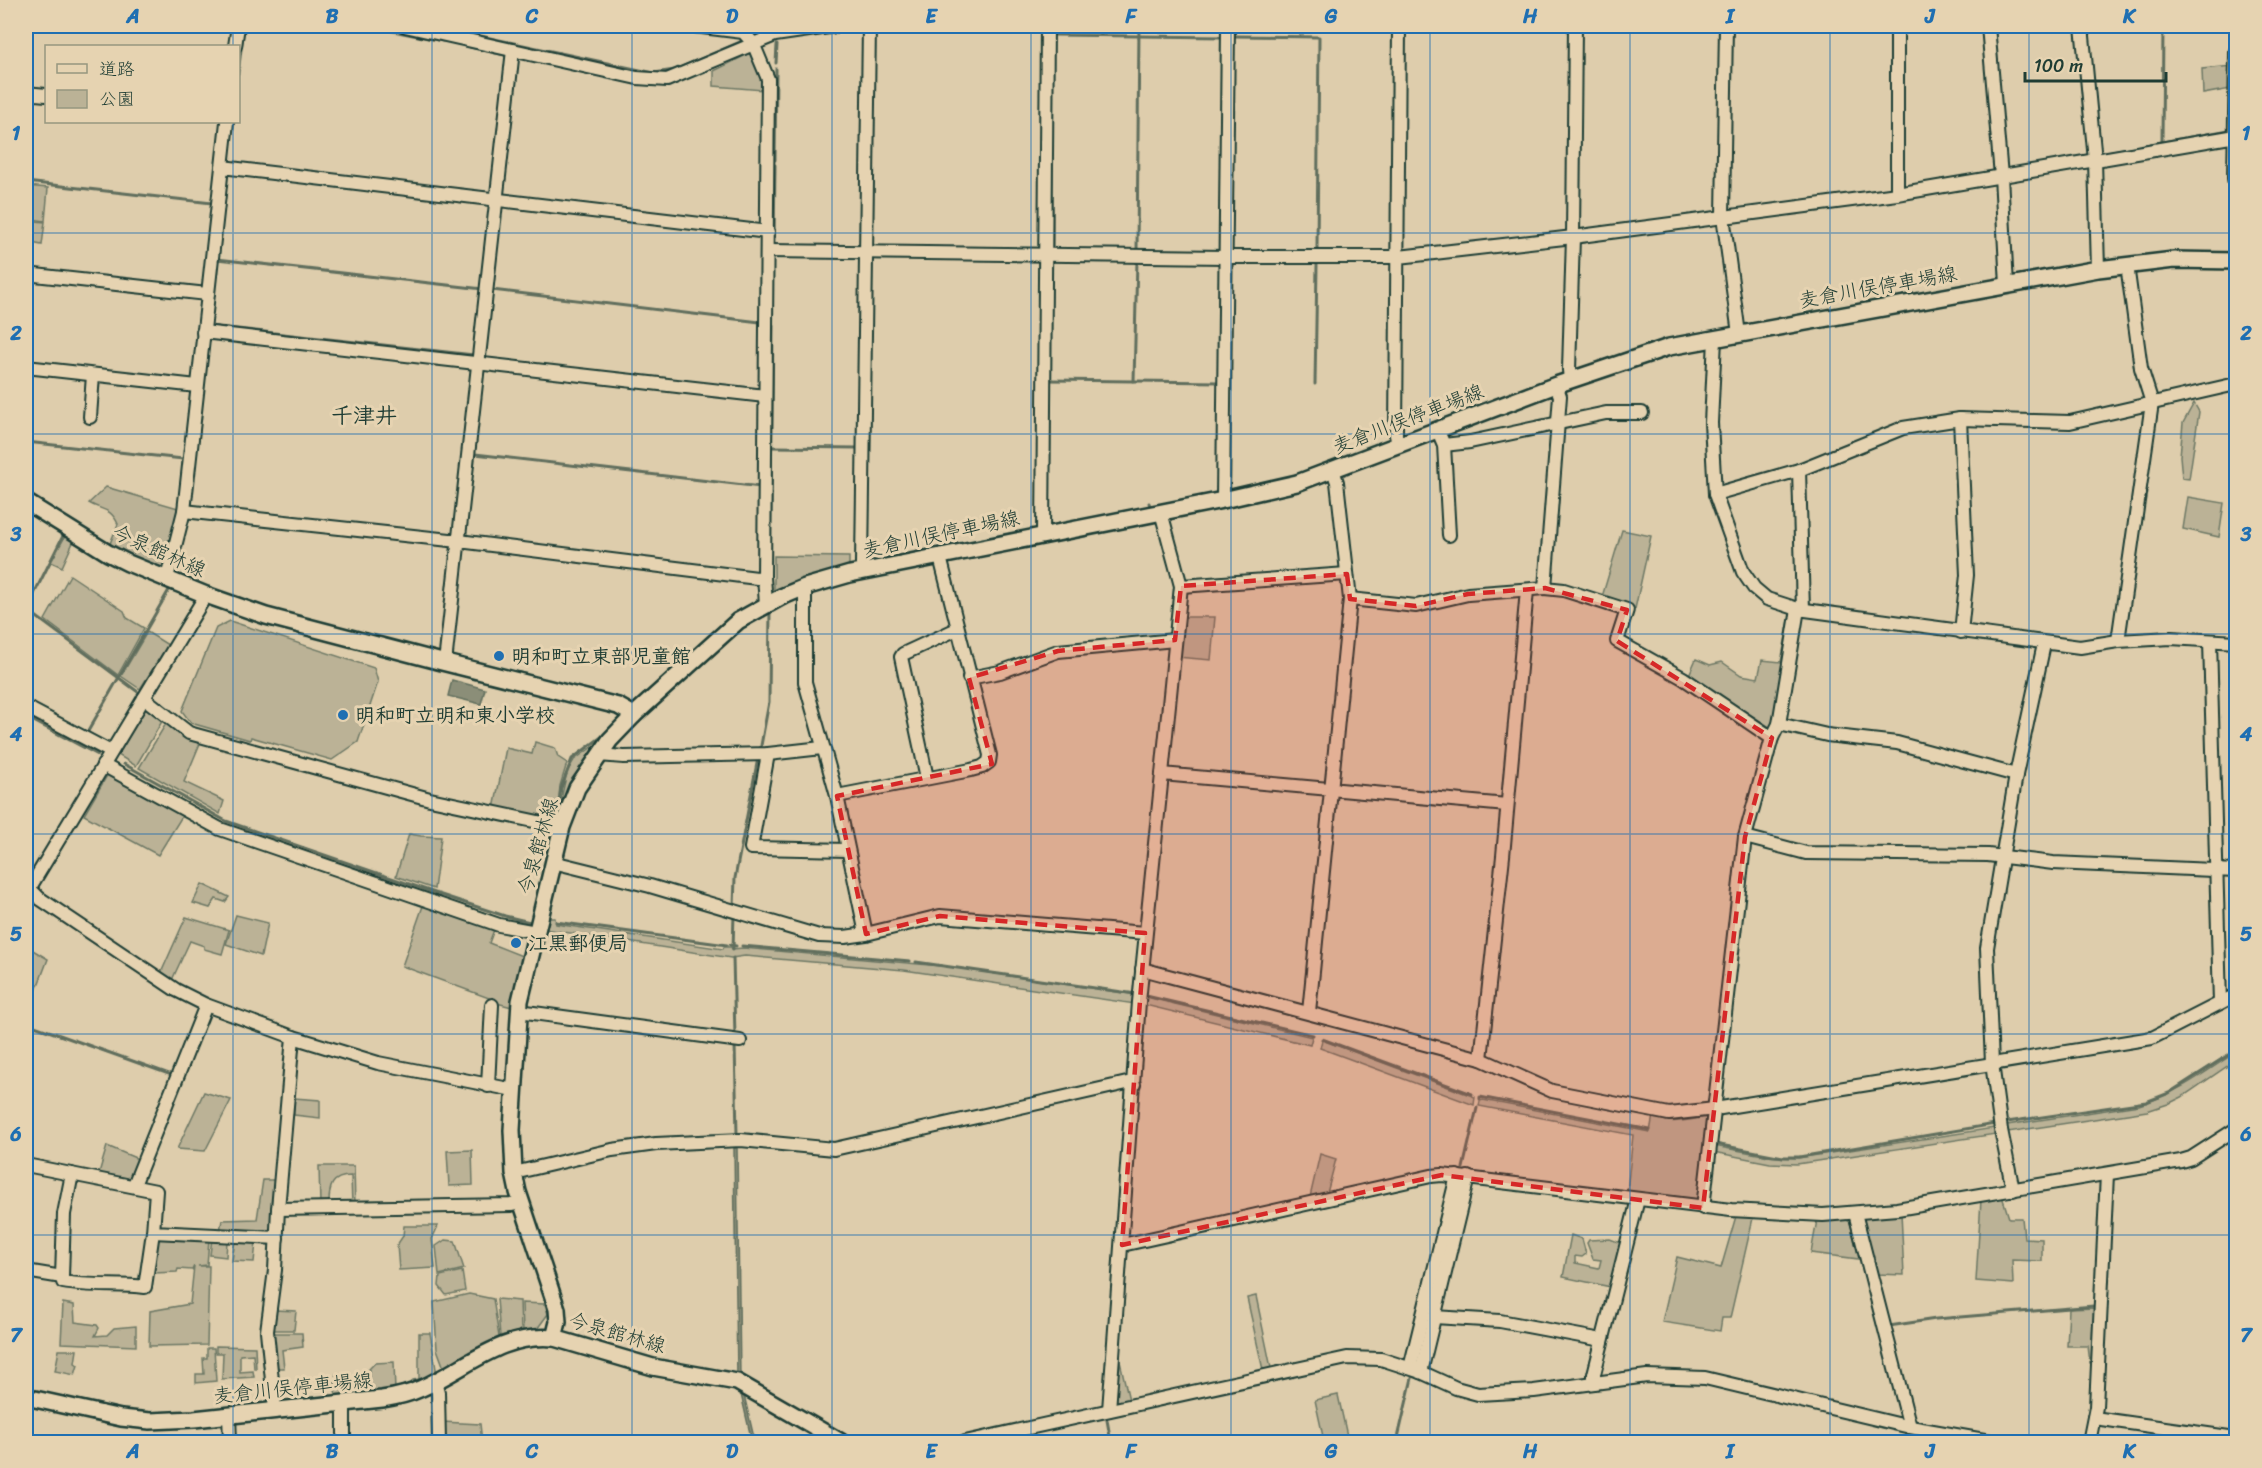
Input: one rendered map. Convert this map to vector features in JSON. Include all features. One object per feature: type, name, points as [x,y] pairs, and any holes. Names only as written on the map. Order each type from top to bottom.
[{"type":"main road","name":"麦倉川俣停車場線","points":[[634,715],[723,633],[766,604],[805,587],[864,571],[1287,486],[1669,346],[2098,269],[2208,259],[2236,261]]},
{"type":"main road","name":"今泉館林線","points":[[26,502],[108,553],[206,595],[266,616],[618,706],[634,715],[610,740],[577,788],[562,827],[519,1011],[512,1130],[514,1173],[520,1203],[557,1310],[558,1322],[554,1338],[653,1367],[737,1382],[841,1443]]},
{"type":"main road","name":"麦倉川俣停車場線","points":[[26,1397],[134,1420],[194,1419],[344,1403],[405,1395],[435,1382],[509,1342],[529,1337],[554,1338]]},
{"type":"street","points":[[235,45],[238,26]]},
{"type":"street","points":[[405,26],[420,27],[513,50],[659,81],[677,77],[775,35],[836,26]]},
{"type":"street","points":[[694,26],[737,30],[746,35],[753,43],[768,79],[764,577],[766,604]]},
{"type":"street","points":[[864,571],[862,564],[868,26]]},
{"type":"street","points":[[1043,535],[1047,26]]},
{"type":"street","points":[[1223,500],[1228,26]]},
{"type":"street","points":[[1398,445],[1396,435],[1399,26]]},
{"type":"street","points":[[1545,588],[1557,423],[1560,396],[1569,370],[1575,26]]},
{"type":"street","points":[[1726,26],[1723,216],[1739,334]]},
{"type":"street","points":[[1897,194],[1898,26]]},
{"type":"street","points":[[1989,26],[2007,285]]},
{"type":"street","points":[[2082,26],[2095,160],[2098,269]]},
{"type":"street","points":[[445,663],[513,50]]},
{"type":"street","points":[[2236,51],[2234,178],[2236,191]]},
{"type":"street","points":[[26,93],[45,95]]},
{"type":"street","points":[[167,578],[184,511],[227,123]]},
{"type":"street","points":[[768,251],[1399,257],[1573,237],[1897,194],[2235,136]]},
{"type":"street","points":[[222,167],[768,232]]},
{"type":"street","points":[[2118,641],[2152,403],[2141,368],[2127,265]]},
{"type":"street","points":[[26,274],[207,294]]},
{"type":"street","points":[[203,332],[765,396]]},
{"type":"street","points":[[1715,339],[1712,423],[1715,494],[1743,572],[1754,588],[1767,599],[1801,610],[2044,644],[2080,647],[2118,641],[2171,638],[2236,642]]},
{"type":"street","points":[[26,368],[197,386]]},
{"type":"street","points":[[90,417],[93,375]]},
{"type":"street","points":[[1715,494],[1799,470],[1904,428],[1960,419],[2070,422],[2236,384]]},
{"type":"street","points":[[1443,445],[1470,442],[1606,413],[1642,413]]},
{"type":"street","points":[[1960,419],[1967,576],[1961,632]]},
{"type":"street","points":[[1438,430],[1443,445],[1449,535]]},
{"type":"street","points":[[1309,1012],[1350,599],[1337,482],[1333,470]]},
{"type":"street","points":[[1703,1208],[1745,837],[1772,738],[1779,724],[1801,610],[1799,470]]},
{"type":"street","points":[[184,511],[764,577]]},
{"type":"street","points":[[1109,1410],[1145,933],[1181,586],[1161,512]]},
{"type":"street","points":[[837,796],[970,770],[982,767],[989,762],[990,755],[940,556]]},
{"type":"street","points":[[1181,586],[1347,574]]},
{"type":"street","points":[[805,587],[805,682],[837,796],[866,934]]},
{"type":"street","points":[[1350,599],[1416,606],[1468,594],[1545,588],[1564,590],[1627,610],[1617,641],[1683,678],[1772,738]]},
{"type":"street","points":[[1482,1059],[1527,590]]},
{"type":"street","points":[[206,595],[27,890],[176,990],[206,1005],[293,1037],[378,1063],[514,1090]]},
{"type":"street","points":[[927,778],[901,657],[957,629]]},
{"type":"street","points":[[969,678],[1000,672],[1058,651],[1174,640]]},
{"type":"street","points":[[2210,642],[2220,1003]]},
{"type":"street","points":[[2013,1190],[1992,1063],[1987,948],[2016,775],[2044,644]]},
{"type":"street","points":[[144,698],[189,733],[430,799],[562,827]]},
{"type":"street","points":[[26,707],[111,752]]},
{"type":"street","points":[[1779,724],[1827,735],[1897,743],[2016,775]]},
{"type":"street","points":[[599,755],[624,757],[768,754],[822,748]]},
{"type":"street","points":[[768,754],[751,848],[848,850]]},
{"type":"street","points":[[103,765],[220,829],[509,928],[536,932]]},
{"type":"street","points":[[1162,774],[1507,805]]},
{"type":"street","points":[[1745,837],[1806,853],[2003,856],[2053,863],[2236,871]]},
{"type":"street","points":[[553,862],[650,886],[807,934],[838,937],[866,934],[940,916],[1145,933]]},
{"type":"street","points":[[1142,969],[1482,1059],[1552,1091],[1669,1114],[1715,1109],[2152,1038],[2236,995]]},
{"type":"street","points":[[134,1185],[206,1005]]},
{"type":"street","points":[[488,1086],[492,1005]]},
{"type":"street","points":[[519,1011],[740,1041]]},
{"type":"street","points":[[275,1410],[267,1331],[275,1270],[293,1037]]},
{"type":"street","points":[[514,1173],[612,1149],[656,1144],[741,1140],[834,1149],[1127,1083],[1134,1084]]},
{"type":"street","points":[[1122,1245],[1431,1176],[1463,1177],[1703,1208],[1823,1215],[1855,1214],[2181,1161],[2191,1158],[2236,1129]]},
{"type":"street","points":[[26,1165],[134,1185],[156,1191],[145,1287],[63,1282],[64,1214],[72,1174]]},
{"type":"street","points":[[2089,1443],[2094,1419],[2108,1174]]},
{"type":"street","points":[[1415,1370],[1434,1317],[1463,1177]]},
{"type":"street","points":[[1415,1370],[1463,1177]]},
{"type":"street","points":[[1594,1383],[1602,1340],[1638,1199]]},
{"type":"street","points":[[278,1209],[520,1203]]},
{"type":"street","points":[[1855,1214],[1910,1427]]},
{"type":"street","points":[[153,1232],[276,1238]]},
{"type":"street","points":[[26,1271],[62,1277]]},
{"type":"street","points":[[1434,1317],[1500,1321],[1602,1340]]},
{"type":"street","points":[[965,1443],[1347,1358],[1381,1359],[1415,1370],[1455,1388],[1478,1394],[1534,1392],[1647,1376],[1705,1378],[1910,1427],[1996,1443]]},
{"type":"street","points":[[435,1382],[438,1392],[439,1443]]},
{"type":"street","points":[[344,1403],[344,1443]]},
{"type":"street","points":[[229,1415],[230,1443]]},
{"type":"street","points":[[2094,1419],[2236,1438]]},
{"type":"highlighted area","points":[[1347,574],[1350,599],[1416,606],[1468,594],[1545,588],[1627,610],[1617,641],[1772,738],[1745,837],[1703,1208],[1442,1175],[1122,1245],[1145,933],[940,916],[866,934],[837,796],[992,764],[969,678],[1058,651],[1175,640],[1181,586]]},
{"type":"green space","points":[[750,53],[760,73],[763,90],[714,86],[714,71]]},
{"type":"green space","points":[[2232,66],[2230,89],[2203,94],[2202,69]]},
{"type":"green space","points":[[26,186],[48,188],[45,221],[26,218]]},
{"type":"green space","points":[[26,220],[45,222],[42,245],[26,242]]},
{"type":"green space","points":[[2194,403],[2199,412],[2189,479],[2182,478],[2180,456],[2183,423]]},
{"type":"green space","points":[[106,487],[178,508],[165,568],[162,570],[133,559],[109,546],[118,524],[109,512],[89,503]]},
{"type":"green space","points":[[2188,497],[2224,503],[2219,537],[2183,529]]},
{"type":"green space","points":[[1622,530],[1651,536],[1635,609],[1602,597]]},
{"type":"green space","points":[[67,533],[75,538],[62,567],[51,562]]},
{"type":"green space","points":[[774,556],[849,557],[849,567],[821,574],[774,591]]},
{"type":"green space","points":[[70,575],[124,611],[127,618],[144,628],[118,675],[45,620]]},
{"type":"green space","points":[[1183,617],[1215,617],[1211,660],[1177,657]]},
{"type":"green space","points":[[1789,620],[1794,621],[1778,711],[1771,728],[1689,675],[1696,659],[1710,665],[1722,662],[1741,675],[1758,678],[1762,660],[1781,662]]},
{"type":"green space","points":[[230,621],[374,668],[378,682],[358,742],[332,760],[191,723],[182,711],[216,628]]},
{"type":"green space","points":[[147,632],[168,645],[140,689],[121,676]]},
{"type":"green space","points":[[147,706],[164,718],[136,766],[118,755]]},
{"type":"green space","points":[[167,722],[201,741],[184,782],[224,801],[220,814],[139,768]]},
{"type":"green space","points":[[605,738],[557,821],[494,809],[506,748],[532,754],[535,742],[555,748],[558,757],[567,763],[560,786],[557,818],[567,772],[574,760]]},
{"type":"green space","points":[[109,772],[184,813],[158,855],[84,815]]},
{"type":"green space","points":[[409,834],[441,837],[434,889],[396,876]]},
{"type":"green space","points":[[202,884],[229,897],[225,902],[216,899],[210,908],[193,903]]},
{"type":"green space","points":[[424,903],[495,927],[489,943],[522,956],[512,1007],[489,1001],[489,998],[402,966]]},
{"type":"green space","points":[[236,915],[268,923],[261,956],[226,944]]},
{"type":"green space","points":[[186,917],[229,930],[222,954],[204,949],[204,946],[190,941],[172,980],[161,973]]},
{"type":"green space","points":[[546,918],[555,918],[556,924],[723,949],[731,947],[732,949],[743,948],[951,967],[1136,995],[1135,1004],[904,970],[745,956],[731,958],[544,929]]},
{"type":"green space","points":[[26,946],[48,959],[26,1017]]},
{"type":"green space","points":[[1146,997],[1312,1037],[1310,1045],[1145,1005]]},
{"type":"green space","points":[[1322,1040],[1475,1097],[1474,1105],[1320,1048]]},
{"type":"green space","points":[[2236,1052],[2236,1060],[2168,1104],[2147,1111],[2008,1132],[2007,1125],[2139,1105],[2152,1101],[2189,1082]]},
{"type":"green space","points":[[204,1092],[231,1100],[205,1151],[177,1149]]},
{"type":"green space","points":[[294,1098],[320,1100],[320,1118],[294,1115]]},
{"type":"green space","points":[[1480,1101],[1650,1132],[1653,1115],[1665,1121],[1707,1117],[1699,1200],[1627,1192],[1633,1135],[1479,1106]]},
{"type":"green space","points":[[1994,1128],[1996,1134],[1797,1164],[1770,1163],[1713,1152],[1714,1146],[1774,1157],[1798,1158]]},
{"type":"green space","points":[[107,1146],[138,1159],[135,1173],[129,1180],[99,1173]]},
{"type":"green space","points":[[472,1150],[473,1185],[449,1186],[447,1151]]},
{"type":"green space","points":[[1320,1154],[1336,1159],[1327,1193],[1310,1197]]},
{"type":"green space","points":[[319,1166],[354,1166],[355,1205],[352,1205],[351,1176],[335,1180],[330,1192],[329,1204],[320,1204]]},
{"type":"green space","points":[[263,1180],[276,1180],[272,1233],[220,1231],[222,1220],[257,1219]]},
{"type":"green space","points":[[2002,1196],[2009,1218],[2022,1218],[2024,1238],[2042,1239],[2042,1261],[2012,1260],[2013,1284],[1976,1281],[1981,1200]]},
{"type":"green space","points":[[1901,1213],[1904,1275],[1876,1274],[1861,1218]]},
{"type":"green space","points":[[1736,1216],[1753,1218],[1730,1318],[1722,1318],[1720,1331],[1662,1322],[1677,1257],[1721,1268]]},
{"type":"green space","points":[[1845,1219],[1850,1222],[1859,1259],[1811,1253],[1817,1220]]},
{"type":"green space","points":[[404,1226],[438,1226],[432,1239],[435,1268],[399,1270],[397,1245],[403,1236]]},
{"type":"green space","points":[[1571,1235],[1582,1239],[1586,1254],[1582,1257],[1575,1256],[1575,1263],[1599,1268],[1601,1260],[1593,1259],[1587,1243],[1589,1240],[1610,1239],[1623,1244],[1611,1287],[1563,1277]]},
{"type":"green space","points":[[160,1236],[209,1239],[207,1265],[198,1266],[209,1266],[207,1345],[149,1346],[150,1311],[190,1304],[194,1266],[192,1270],[178,1269],[177,1272],[154,1273],[156,1241]]},
{"type":"green space","points":[[212,1238],[227,1241],[226,1257],[210,1255]]},
{"type":"green space","points":[[445,1240],[455,1241],[464,1269],[439,1275],[436,1246]]},
{"type":"green space","points":[[235,1241],[256,1242],[254,1262],[232,1261]]},
{"type":"green space","points":[[462,1271],[465,1291],[446,1295],[439,1286],[440,1276]]},
{"type":"green space","points":[[469,1294],[493,1299],[499,1337],[444,1368],[437,1349],[434,1302]]},
{"type":"green space","points":[[1256,1296],[1271,1368],[1263,1370],[1247,1298]]},
{"type":"green space","points":[[497,1299],[520,1301],[521,1331],[500,1336]]},
{"type":"green space","points":[[63,1303],[74,1305],[75,1322],[97,1325],[99,1328],[95,1336],[107,1335],[114,1328],[136,1326],[136,1346],[61,1343]]},
{"type":"green space","points":[[522,1303],[545,1304],[548,1314],[537,1329],[523,1331]]},
{"type":"green space","points":[[2096,1308],[2093,1363],[2090,1363],[2088,1346],[2067,1346],[2069,1309]]},
{"type":"green space","points":[[275,1310],[296,1311],[294,1330],[272,1330]]},
{"type":"green space","points":[[273,1333],[302,1333],[303,1347],[282,1350],[284,1368],[276,1368]]},
{"type":"green space","points":[[419,1333],[430,1333],[437,1375],[403,1390],[401,1386],[412,1385],[413,1380],[419,1379]]},
{"type":"green space","points":[[216,1346],[255,1347],[256,1369],[254,1369],[253,1354],[240,1355],[240,1372],[253,1371],[254,1377],[222,1379],[223,1353],[216,1353]]},
{"type":"green space","points":[[207,1348],[214,1348],[216,1381],[196,1383],[196,1374],[204,1374],[203,1358],[207,1358]]},
{"type":"green space","points":[[59,1350],[77,1350],[75,1363],[78,1365],[75,1375],[55,1371]]},
{"type":"green space","points":[[1118,1353],[1129,1400],[1117,1402],[1114,1398]]},
{"type":"green space","points":[[394,1362],[395,1392],[369,1395],[369,1369],[375,1363]]},
{"type":"green space","points":[[340,1373],[342,1390],[366,1388],[367,1395],[337,1398],[335,1380],[336,1374]]},
{"type":"green space","points":[[1338,1395],[1347,1436],[1324,1441],[1315,1400]]},
{"type":"green space","points":[[442,1422],[480,1424],[482,1442],[443,1442]]},
{"type":"shaded area","points":[[452,680],[485,689],[481,704],[448,696]]},
{"type":"shaded area","points":[[734,1148],[737,1148],[740,1378],[755,1442],[752,1442],[737,1377]]},
{"type":"waterway","points":[[240,57],[244,26]]},
{"type":"waterway","points":[[368,26],[443,41]]},
{"type":"waterway","points":[[434,26],[654,73],[675,70],[745,40]]},
{"type":"waterway","points":[[757,34],[792,26]]},
{"type":"waterway","points":[[871,27],[881,26]]},
{"type":"waterway","points":[[1137,251],[1139,26]]},
{"type":"waterway","points":[[2162,142],[2163,26]]},
{"type":"waterway","points":[[835,32],[864,28]]},
{"type":"waterway","points":[[1053,35],[1224,37]]},
{"type":"waterway","points":[[1233,36],[1319,37],[1317,248]]},
{"type":"waterway","points":[[776,63],[777,45]]},
{"type":"waterway","points":[[470,47],[509,56]]},
{"type":"waterway","points":[[775,160],[776,69]]},
{"type":"waterway","points":[[1052,88],[1052,246]]},
{"type":"waterway","points":[[2101,153],[2229,130]]},
{"type":"waterway","points":[[774,245],[775,165]]},
{"type":"waterway","points":[[26,182],[212,203]]},
{"type":"waterway","points":[[475,191],[492,193]]},
{"type":"waterway","points":[[217,259],[483,289]]},
{"type":"waterway","points":[[1134,381],[1137,260]]},
{"type":"waterway","points":[[1315,384],[1317,265]]},
{"type":"waterway","points":[[492,290],[760,322]]},
{"type":"waterway","points":[[210,323],[210,326],[474,355]]},
{"type":"waterway","points":[[770,585],[773,326]]},
{"type":"waterway","points":[[1048,380],[1220,382]]},
{"type":"waterway","points":[[26,442],[183,459]]},
{"type":"waterway","points":[[772,447],[858,448]]},
{"type":"waterway","points":[[473,452],[761,487]]},
{"type":"waterway","points":[[26,610],[65,532]]},
{"type":"waterway","points":[[87,733],[169,590]]},
{"type":"waterway","points":[[26,609],[138,692]]},
{"type":"waterway","points":[[760,751],[769,702],[770,610]]},
{"type":"waterway","points":[[26,717],[98,755]]},
{"type":"waterway","points":[[557,817],[561,788],[572,759],[608,732]]},
{"type":"waterway","points":[[734,907],[735,878],[758,758]]},
{"type":"waterway","points":[[124,764],[226,821],[435,893],[530,922]]},
{"type":"waterway","points":[[733,949],[734,914]]},
{"type":"waterway","points":[[556,922],[727,945]]},
{"type":"waterway","points":[[730,945],[736,946]]},
{"type":"waterway","points":[[742,946],[910,961]]},
{"type":"waterway","points":[[733,958],[735,1037]]},
{"type":"waterway","points":[[916,962],[1136,994]]},
{"type":"waterway","points":[[1142,995],[1313,1035]]},
{"type":"waterway","points":[[26,1023],[169,1074]]},
{"type":"waterway","points":[[1322,1039],[1472,1094]]},
{"type":"waterway","points":[[735,1044],[737,1135]]},
{"type":"waterway","points":[[2007,1122],[2146,1102],[2169,1093],[2236,1050]]},
{"type":"waterway","points":[[1480,1099],[1480,1097],[1650,1130]]},
{"type":"waterway","points":[[1463,1168],[1477,1108]]},
{"type":"waterway","points":[[1715,1144],[1783,1157],[1799,1157],[1995,1124]]},
{"type":"waterway","points":[[1889,1326],[1936,1319],[2094,1306]]},
{"type":"waterway","points":[[1397,1442],[1412,1378]]},
{"type":"waterway","points":[[1107,1420],[1111,1442]]},
{"type":"waterway","points":[[1911,1442],[1912,1437]]},
{"type":"place","name":"明和町立東部児童館","points":[[499,656]]},
{"type":"place","name":"明和町立明和東小学校","points":[[343,715]]},
{"type":"place","name":"江黒郵便局","points":[[516,943]]},
{"type":"district","name":"千津井","points":[[364,415]]}]
